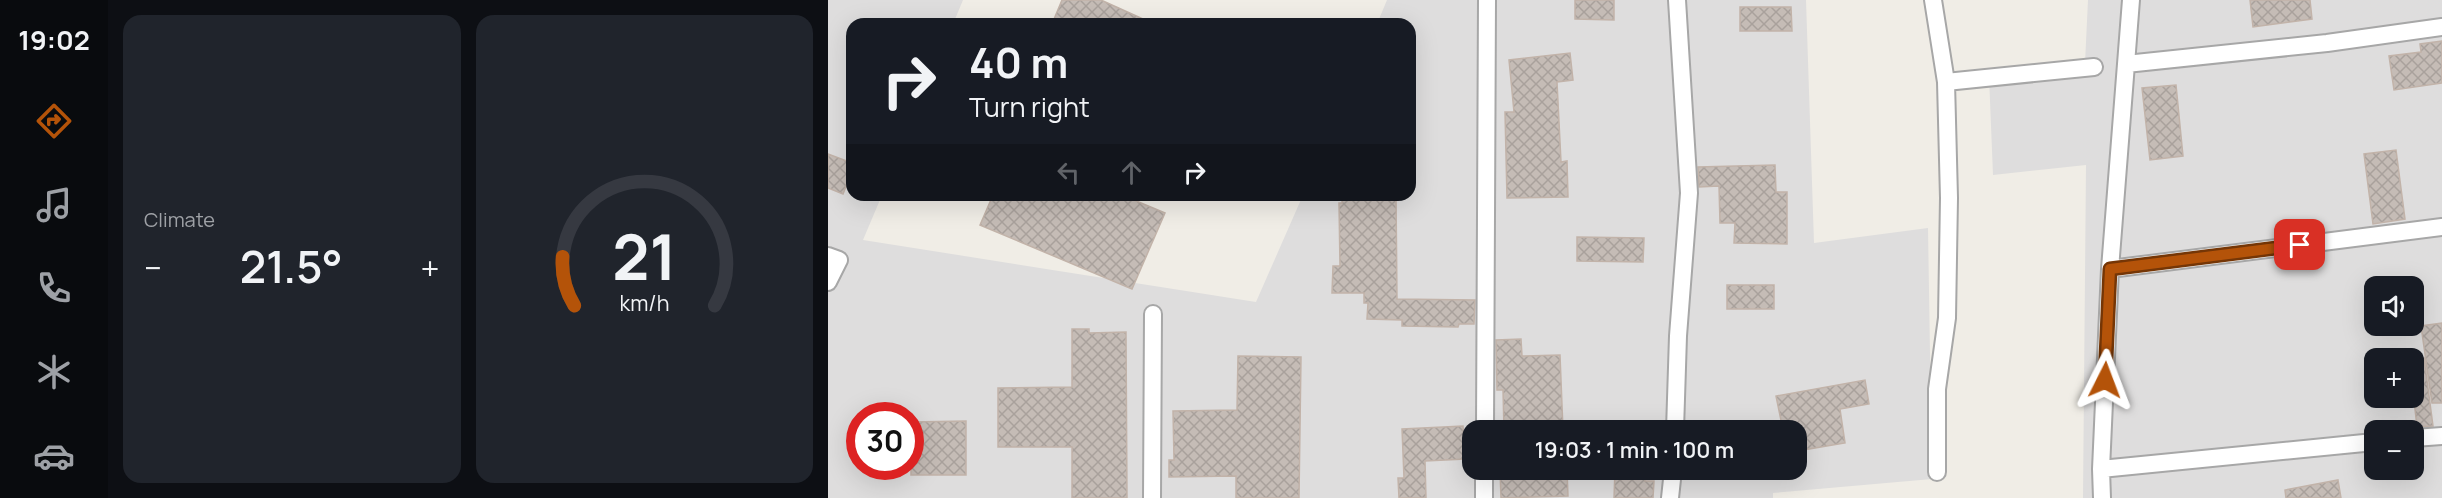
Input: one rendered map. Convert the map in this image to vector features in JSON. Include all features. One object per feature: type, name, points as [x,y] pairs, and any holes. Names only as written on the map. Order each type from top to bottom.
[{"type":"street","points":[[1485,420],[1487,0]]},
{"type":"street","points":[[1675,420],[1678,336],[1689,193],[1677,0]]},
{"type":"street","points":[[1933,0],[1946,82],[1949,198],[1947,318],[1937,389],[1938,472]]},
{"type":"street","points":[[2102,498],[2101,469],[2110,269],[2131,0]]},
{"type":"street","points":[[2126,64],[2327,43],[2442,27]]},
{"type":"street","points":[[1946,82],[2094,67]]},
{"type":"street","points":[[2110,269],[2442,226]]},
{"type":"street","points":[[828,256],[839,260],[828,282]]},
{"type":"street","points":[[1152,498],[1153,314]]},
{"type":"street","points":[[2424,437],[2442,436]]},
{"type":"street","points":[[2101,469],[2364,443]]},
{"type":"street","points":[[1484,498],[1485,480]]},
{"type":"street","points":[[1670,498],[1672,480]]},
{"type":"shaded area","points":[[828,0],[963,0],[956,18],[846,18],[846,201],[879,201],[863,240],[1256,302],[1300,201],[1416,201],[1416,18],[1380,18],[1387,0],[1806,0],[1814,243],[1928,228],[1932,479],[1773,493],[1773,498],[828,498]]},
{"type":"shaded area","points":[[2088,0],[2442,0],[2442,498],[2083,498],[2086,165],[1993,175],[1989,76],[2085,63]]},
{"type":"building","points":[[1062,0],[1101,0],[1141,18],[1054,18]]},
{"type":"building","points":[[1575,0],[1614,0],[1614,20],[1575,19]]},
{"type":"building","points":[[2250,0],[2310,0],[2312,19],[2253,27]]},
{"type":"building","points":[[1740,7],[1791,7],[1792,31],[1740,31]]},
{"type":"building","points":[[2442,41],[2442,83],[2394,90],[2389,56],[2421,52],[2420,44]]},
{"type":"building","points":[[1570,53],[1573,80],[1557,82],[1561,162],[1567,161],[1568,197],[1507,198],[1505,112],[1514,112],[1509,60]]},
{"type":"building","points":[[2176,85],[2183,156],[2150,160],[2142,88]]},
{"type":"building","points":[[2396,150],[2405,219],[2373,224],[2364,154]]},
{"type":"building","points":[[828,154],[846,161],[846,186],[843,194],[828,188]]},
{"type":"building","points":[[1775,165],[1776,192],[1787,192],[1787,244],[1734,243],[1735,223],[1720,223],[1719,186],[1699,187],[1698,167]]},
{"type":"building","points":[[990,201],[1136,201],[1165,213],[1132,289],[980,225]]},
{"type":"building","points":[[1342,201],[1396,201],[1397,299],[1475,300],[1474,324],[1459,324],[1458,327],[1402,326],[1402,320],[1367,319],[1368,303],[1364,303],[1364,293],[1332,293],[1333,266],[1340,266],[1339,203]]},
{"type":"building","points":[[1577,237],[1644,238],[1643,262],[1577,261]]},
{"type":"building","points":[[1727,285],[1774,285],[1774,309],[1727,309]]},
{"type":"building","points":[[2442,323],[2442,403],[2432,403],[2422,336],[2424,326]]},
{"type":"building","points":[[1072,329],[1089,329],[1089,333],[1126,332],[1127,498],[1072,498],[1072,447],[998,447],[998,388],[1072,387]]},
{"type":"building","points":[[1521,339],[1522,356],[1560,355],[1563,420],[1504,420],[1503,390],[1497,390],[1496,340]]},
{"type":"building","points":[[1238,356],[1301,357],[1299,498],[1236,498],[1236,476],[1169,477],[1169,460],[1174,460],[1173,411],[1237,410]]},
{"type":"building","points":[[2424,358],[2433,426],[2424,427],[2424,420],[2416,420],[2415,408],[2424,408]]},
{"type":"building","points":[[1865,380],[1869,404],[1840,409],[1845,443],[1807,449],[1807,420],[1781,420],[1776,396]]},
{"type":"building","points":[[966,421],[966,475],[924,475],[924,422]]},
{"type":"building","points":[[1462,426],[1462,459],[1425,461],[1426,498],[1399,498],[1398,478],[1404,478],[1402,429]]},
{"type":"building","points":[[1500,480],[1567,480],[1568,496],[1501,498]]},
{"type":"building","points":[[1615,480],[1654,481],[1653,498],[1614,498]]},
{"type":"building","points":[[2338,480],[2341,498],[2286,498],[2285,490]]},
{"type":"route","points":[[2105,380],[2110,269],[2300,245]]}]
